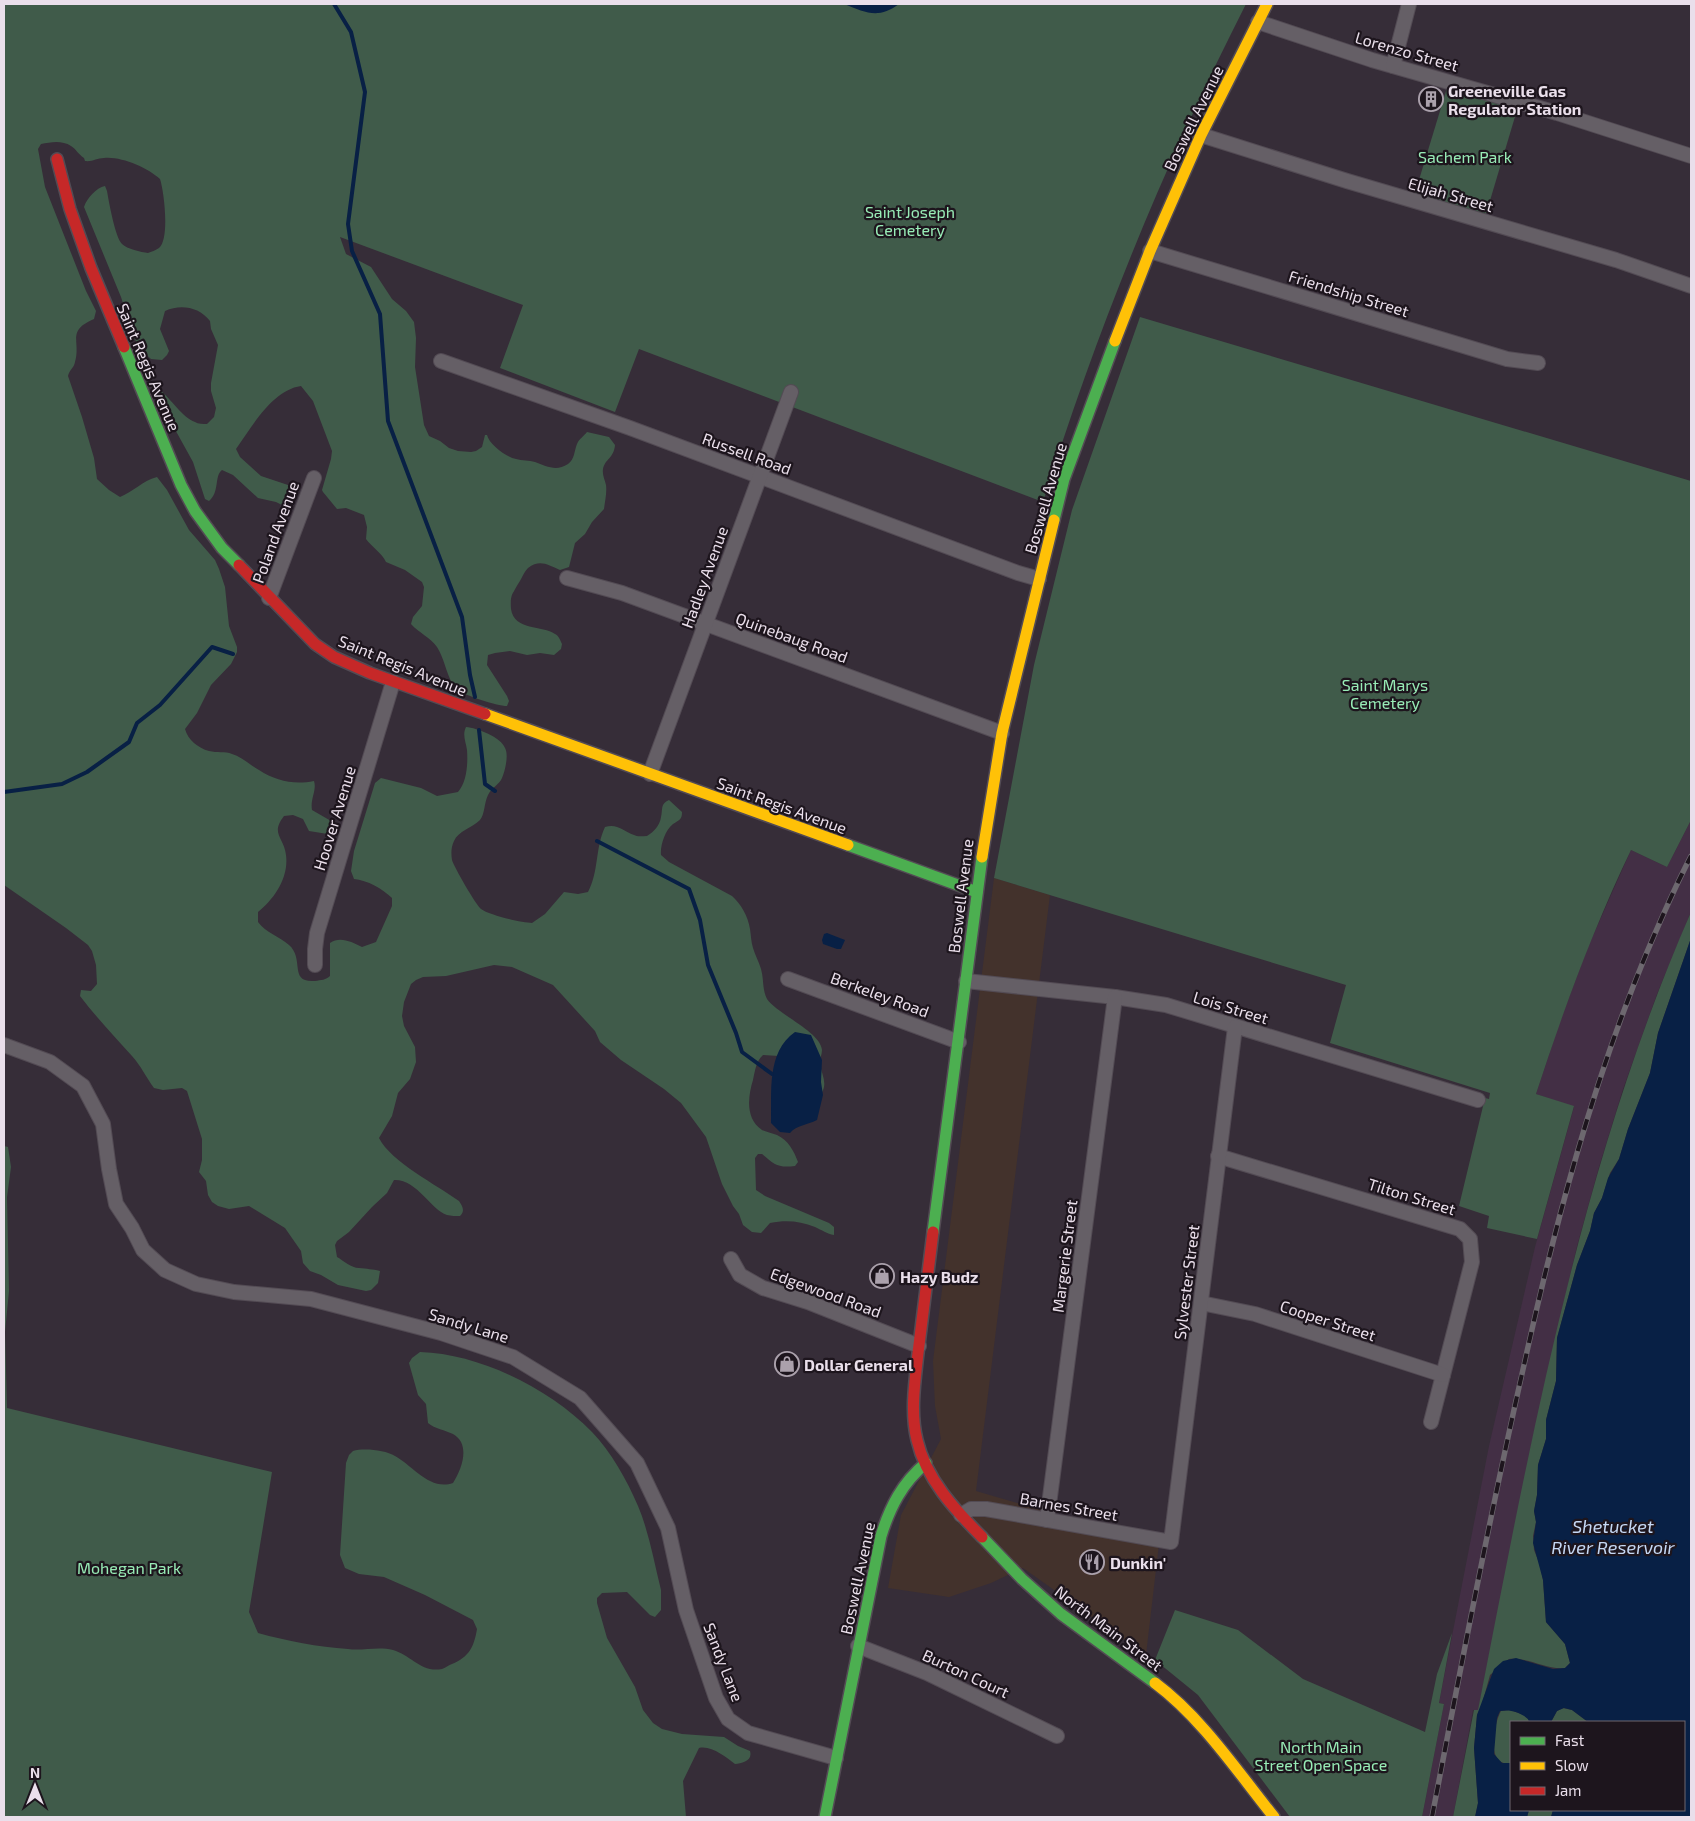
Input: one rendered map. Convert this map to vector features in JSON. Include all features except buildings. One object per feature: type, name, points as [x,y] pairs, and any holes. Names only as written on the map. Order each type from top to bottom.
[{"type":"main road","name":"Boswell Avenue","points":[[825,1817],[881,1536],[888,1513],[905,1482],[926,1462],[917,1442],[913,1421],[919,1346],[941,1170],[985,833],[1002,733],[1039,579],[1064,479],[1102,374],[1150,251],[1200,135],[1267,4]]},
{"type":"main road","name":"Saint Regis Avenue","points":[[57,159],[67,202],[91,268],[181,485],[195,511],[228,554],[315,644],[349,665],[393,682],[977,892]]},
{"type":"main road","name":"North Main Street","points":[[926,1462],[942,1493],[1005,1563],[1040,1596],[1079,1628],[1162,1688],[1184,1708],[1217,1745],[1274,1817]]},
{"type":"street","points":[[1393,66],[1409,4]]},
{"type":"street","name":"Lorenzo Street","points":[[1258,22],[1393,66],[1557,112],[1691,156]]},
{"type":"street","name":"Elijah Street","points":[[1200,135],[1621,262],[1691,286]]},
{"type":"street","name":"Friendship Street","points":[[1150,251],[1507,359],[1538,363]]},
{"type":"street","name":"Russell Road","points":[[441,361],[760,476],[1009,570],[1039,579]]},
{"type":"street","name":"Hadley Avenue","points":[[650,774],[791,392]]},
{"type":"street","name":"Poland Avenue","points":[[269,598],[314,478]]},
{"type":"street","name":"Quinebaug Road","points":[[567,578],[622,592],[1002,733]]},
{"type":"street","name":"Hoover Avenue","points":[[315,965],[318,933],[393,682]]},
{"type":"street","name":"Berkeley Road","points":[[788,979],[959,1042]]},
{"type":"street","name":"Lois Street","points":[[966,981],[1115,997],[1166,1005],[1478,1100]]},
{"type":"street","name":"Margerie Street","points":[[1047,1520],[1115,997]]},
{"type":"street","name":"Sylvester Street","points":[[1171,1542],[1235,1027]]},
{"type":"street","name":"Sandy Lane","points":[[4,1046],[50,1062],[83,1086],[103,1124],[116,1204],[143,1250],[165,1270],[196,1284],[234,1292],[311,1299],[441,1333],[513,1357],[580,1398],[637,1463],[668,1528],[686,1610],[716,1698],[728,1720],[748,1733],[836,1758]]},
{"type":"street","name":"Tilton Street","points":[[1218,1156],[1460,1229],[1470,1240],[1472,1262],[1431,1422]]},
{"type":"street","name":"Edgewood Road","points":[[731,1260],[740,1275],[764,1288],[808,1302],[919,1346]]},
{"type":"street","name":"Cooper Street","points":[[1201,1303],[1255,1314],[1443,1375]]},
{"type":"street","name":"Barnes Street","points":[[961,1515],[966,1511],[980,1508],[1171,1542]]},
{"type":"street","name":"Burton Court","points":[[858,1646],[927,1673],[1057,1736]]},
{"type":"shaded area","points":[[1691,820],[1691,912],[1657,994],[1623,1089],[1577,1246],[1533,1437],[1478,1711],[1473,1710],[1453,1817],[1422,1817],[1444,1704],[1439,1703],[1489,1446],[1535,1247],[1574,1107],[1536,1094],[1559,1024],[1588,947],[1631,850],[1667,867]]},
{"type":"shaded area","points":[[994,878],[1050,895],[976,1491],[1159,1544],[1146,1655],[1023,1568],[991,1583],[949,1597],[888,1588],[901,1515],[941,1439],[935,1406],[933,1361]]},
{"type":"green space","name":"Saint Joseph Cemetery","points":[[4,4],[1246,4],[1187,125],[1134,248],[1086,374],[1043,502],[639,349],[615,412],[500,368],[523,305],[340,237],[346,254],[371,267],[392,299],[406,311],[414,322],[416,338],[415,367],[424,425],[429,436],[449,448],[471,452],[482,447],[485,435],[487,435],[488,439],[498,450],[512,458],[533,461],[555,468],[570,462],[578,442],[587,432],[609,437],[615,445],[613,453],[603,469],[606,485],[604,509],[592,522],[585,534],[575,543],[569,567],[560,570],[540,563],[532,565],[525,572],[512,595],[511,609],[517,621],[550,631],[558,636],[562,644],[561,649],[554,655],[540,653],[527,655],[510,651],[488,655],[487,665],[507,696],[509,701],[507,706],[480,700],[455,688],[437,647],[411,624],[413,617],[422,606],[424,587],[422,582],[405,570],[386,562],[368,542],[366,539],[367,527],[364,515],[346,508],[337,509],[323,492],[332,451],[313,401],[301,386],[290,389],[272,402],[263,411],[236,449],[240,457],[261,476],[291,486],[294,492],[290,502],[284,506],[258,498],[233,475],[222,470],[218,476],[215,493],[209,501],[205,499],[193,462],[156,395],[157,390],[160,390],[190,420],[196,423],[207,424],[214,417],[216,408],[211,391],[211,383],[218,345],[211,329],[210,321],[206,316],[189,308],[183,307],[165,311],[160,329],[169,351],[167,355],[162,360],[151,359],[141,350],[134,338],[121,297],[84,207],[92,194],[105,186],[119,240],[127,247],[149,253],[159,248],[164,235],[164,204],[160,179],[141,167],[118,159],[104,158],[85,161],[73,147],[60,142],[41,144],[38,149],[45,187],[86,291],[96,311],[94,319],[85,323],[77,332],[75,362],[68,376],[94,458],[97,479],[120,497],[157,477],[167,490],[189,530],[215,560],[225,587],[229,626],[237,652],[231,664],[211,685],[197,713],[185,729],[186,733],[201,748],[236,755],[272,777],[292,782],[314,781],[312,810],[338,825],[338,830],[334,835],[309,831],[303,819],[293,815],[284,816],[278,827],[278,832],[285,849],[285,872],[275,894],[258,912],[258,922],[289,945],[294,951],[299,974],[307,981],[321,980],[330,976],[330,943],[342,940],[362,947],[376,942],[392,906],[392,898],[384,891],[364,881],[354,879],[351,871],[354,851],[375,783],[381,778],[421,788],[437,796],[458,792],[465,778],[467,766],[467,750],[464,736],[466,727],[482,731],[499,740],[503,744],[507,755],[502,778],[488,795],[482,818],[456,838],[452,851],[452,860],[470,894],[481,909],[491,914],[532,923],[545,914],[564,892],[578,894],[588,892],[594,876],[605,827],[613,826],[635,836],[647,836],[658,825],[663,805],[669,800],[682,812],[682,815],[680,820],[673,824],[665,834],[661,855],[669,862],[732,896],[738,903],[744,911],[749,924],[752,946],[761,969],[764,992],[767,999],[772,1005],[807,1030],[820,1043],[822,1050],[820,1063],[824,1087],[821,1094],[779,1056],[763,1055],[757,1063],[749,1100],[750,1114],[762,1130],[777,1135],[787,1143],[798,1162],[795,1166],[784,1167],[774,1163],[762,1154],[758,1154],[755,1158],[756,1190],[765,1196],[829,1223],[834,1227],[834,1235],[804,1223],[770,1223],[761,1233],[752,1232],[743,1225],[722,1184],[706,1137],[681,1103],[621,1060],[600,1042],[595,1031],[553,985],[512,967],[494,965],[446,976],[423,977],[411,984],[404,1002],[402,1016],[404,1026],[415,1047],[416,1062],[410,1079],[398,1093],[392,1116],[379,1138],[393,1156],[415,1173],[459,1201],[463,1209],[460,1216],[441,1212],[410,1184],[394,1180],[387,1193],[335,1245],[337,1257],[353,1267],[380,1271],[378,1283],[371,1290],[366,1291],[338,1285],[310,1271],[303,1263],[301,1251],[285,1228],[249,1206],[229,1209],[212,1202],[208,1195],[206,1181],[199,1172],[202,1160],[202,1139],[187,1091],[182,1088],[163,1090],[154,1088],[135,1060],[80,996],[81,990],[91,991],[97,984],[96,965],[88,945],[4,885]]},
{"type":"green space","name":"Sachem Park","points":[[1447,88],[1517,110],[1486,214],[1415,193]]},
{"type":"green space","name":"Saint Marys Cemetery","points":[[1140,317],[1691,481],[1691,820],[1667,867],[1631,850],[1591,940],[1568,1001],[1536,1094],[1574,1106],[1537,1239],[1487,1228],[1489,1216],[1459,1206],[1485,1098],[1489,1099],[1490,1093],[1330,1043],[1346,985],[994,878],[1034,665],[1072,510]]},
{"type":"green space","points":[[1691,912],[1691,938],[1658,1033],[1650,1073],[1628,1129],[1619,1159],[1610,1173],[1602,1198],[1594,1213],[1590,1231],[1577,1265],[1557,1338],[1556,1381],[1546,1420],[1546,1439],[1538,1465],[1537,1495],[1534,1511],[1536,1522],[1533,1536],[1534,1550],[1543,1580],[1546,1622],[1565,1644],[1570,1663],[1565,1668],[1558,1668],[1524,1660],[1509,1659],[1490,1675],[1477,1715],[1474,1748],[1478,1803],[1475,1817],[1453,1817],[1474,1710],[1478,1710],[1539,1405],[1589,1205],[1618,1106],[1652,1008]]},
{"type":"green space","name":"Mohegan Park","points":[[4,1146],[8,1147],[11,1167],[7,1197],[9,1291],[5,1332],[7,1408],[272,1472],[249,1612],[258,1633],[325,1647],[382,1648],[393,1650],[422,1666],[435,1670],[442,1669],[467,1655],[474,1641],[477,1629],[473,1620],[425,1595],[384,1577],[359,1574],[345,1568],[340,1555],[346,1463],[353,1451],[386,1452],[402,1460],[429,1481],[445,1485],[453,1483],[462,1464],[462,1444],[459,1438],[453,1434],[428,1423],[426,1404],[418,1395],[409,1363],[420,1352],[467,1359],[513,1377],[535,1388],[556,1402],[592,1432],[612,1457],[624,1476],[642,1516],[661,1590],[661,1610],[655,1617],[650,1615],[627,1592],[602,1593],[597,1598],[597,1603],[607,1638],[635,1687],[643,1710],[653,1723],[662,1729],[682,1734],[724,1737],[750,1751],[750,1757],[744,1762],[735,1764],[713,1750],[699,1748],[683,1781],[686,1817],[4,1817]]},
{"type":"green space","name":"North Main Street Open Space","points":[[1175,1610],[1238,1630],[1303,1679],[1425,1732],[1437,1674],[1452,1633],[1439,1703],[1444,1704],[1422,1817],[1290,1817],[1198,1695],[1155,1660]]},
{"type":"green space","points":[[1563,1708],[1572,1710],[1587,1721],[1552,1721],[1557,1711]]},
{"type":"green space","points":[[1510,1710],[1524,1715],[1529,1720],[1510,1721],[1510,1763],[1503,1763],[1497,1759],[1495,1752],[1494,1734],[1501,1711]]},
{"type":"green space","points":[[1529,1811],[1553,1811],[1551,1817],[1527,1817]]},
{"type":"water","points":[[844,4],[899,4],[885,12],[872,13]]},
{"type":"water","points":[[827,933],[845,940],[841,949],[823,944],[824,934]]},
{"type":"water","name":"Shetucket River Reservoir","points":[[1691,938],[1691,1817],[1551,1817],[1553,1811],[1685,1811],[1685,1721],[1587,1721],[1572,1710],[1564,1708],[1557,1711],[1552,1721],[1529,1721],[1518,1713],[1507,1710],[1500,1711],[1497,1718],[1494,1754],[1502,1763],[1510,1763],[1510,1811],[1529,1811],[1527,1817],[1475,1817],[1478,1803],[1474,1748],[1477,1715],[1494,1669],[1503,1661],[1516,1658],[1553,1669],[1565,1668],[1570,1663],[1565,1644],[1546,1622],[1543,1580],[1533,1543],[1536,1522],[1534,1511],[1537,1495],[1538,1465],[1546,1439],[1546,1420],[1556,1381],[1557,1338],[1577,1265],[1590,1231],[1594,1213],[1602,1198],[1608,1178],[1619,1159],[1628,1129],[1650,1073],[1658,1033]]},
{"type":"water","points":[[795,1032],[811,1035],[822,1060],[821,1082],[823,1095],[817,1120],[799,1127],[790,1133],[780,1132],[771,1123],[771,1086],[772,1074],[779,1050]]},
{"type":"waterway","points":[[334,4],[351,32],[365,92],[348,224],[352,251],[380,314],[388,421],[462,617],[475,697]]},
{"type":"waterway","points":[[4,792],[62,784],[87,772],[129,742],[137,723],[160,705],[212,647],[233,654]]},
{"type":"waterway","points":[[479,730],[485,784],[495,791]]},
{"type":"waterway","points":[[597,841],[689,889],[700,920],[708,965],[742,1052],[772,1074]]},
{"type":"railway","points":[[1432,1817],[1499,1478],[1536,1312],[1576,1155],[1627,1002],[1647,952],[1691,856]]},
{"type":"traffic: fast","points":[[1054,520],[1064,479],[1115,341]]},
{"type":"traffic: fast","points":[[124,347],[181,485],[195,511],[222,548],[239,565]]},
{"type":"traffic: fast","points":[[848,845],[977,892]]},
{"type":"traffic: fast","points":[[933,1232],[982,857]]},
{"type":"traffic: fast","points":[[825,1817],[881,1536],[888,1515],[898,1496],[910,1479],[926,1463]]},
{"type":"traffic: fast","points":[[982,1537],[1022,1579],[1061,1614],[1155,1683]]},
{"type":"traffic: slow","points":[[1115,341],[1150,251],[1201,135],[1267,4]]},
{"type":"traffic: slow","points":[[982,857],[1002,733],[1054,520]]},
{"type":"traffic: slow","points":[[485,714],[848,845]]},
{"type":"traffic: slow","points":[[1155,1683],[1204,1729],[1274,1817]]},
{"type":"traffic: jam","points":[[57,159],[70,209],[91,268],[124,347]]},
{"type":"traffic: jam","points":[[239,565],[315,644],[334,657],[370,673],[485,714]]},
{"type":"traffic: jam","points":[[933,1232],[915,1385],[913,1408],[915,1429],[921,1454],[934,1481],[952,1505],[982,1537]]},
{"type":"place","name":"Greeneville Gas Regulator Station","points":[[1431,99]]},
{"type":"place","name":"Hazy Budz","points":[[882,1276]]},
{"type":"place","name":"Dollar General","points":[[787,1364]]},
{"type":"place","name":"Dunkin'","points":[[1092,1562]]}]
